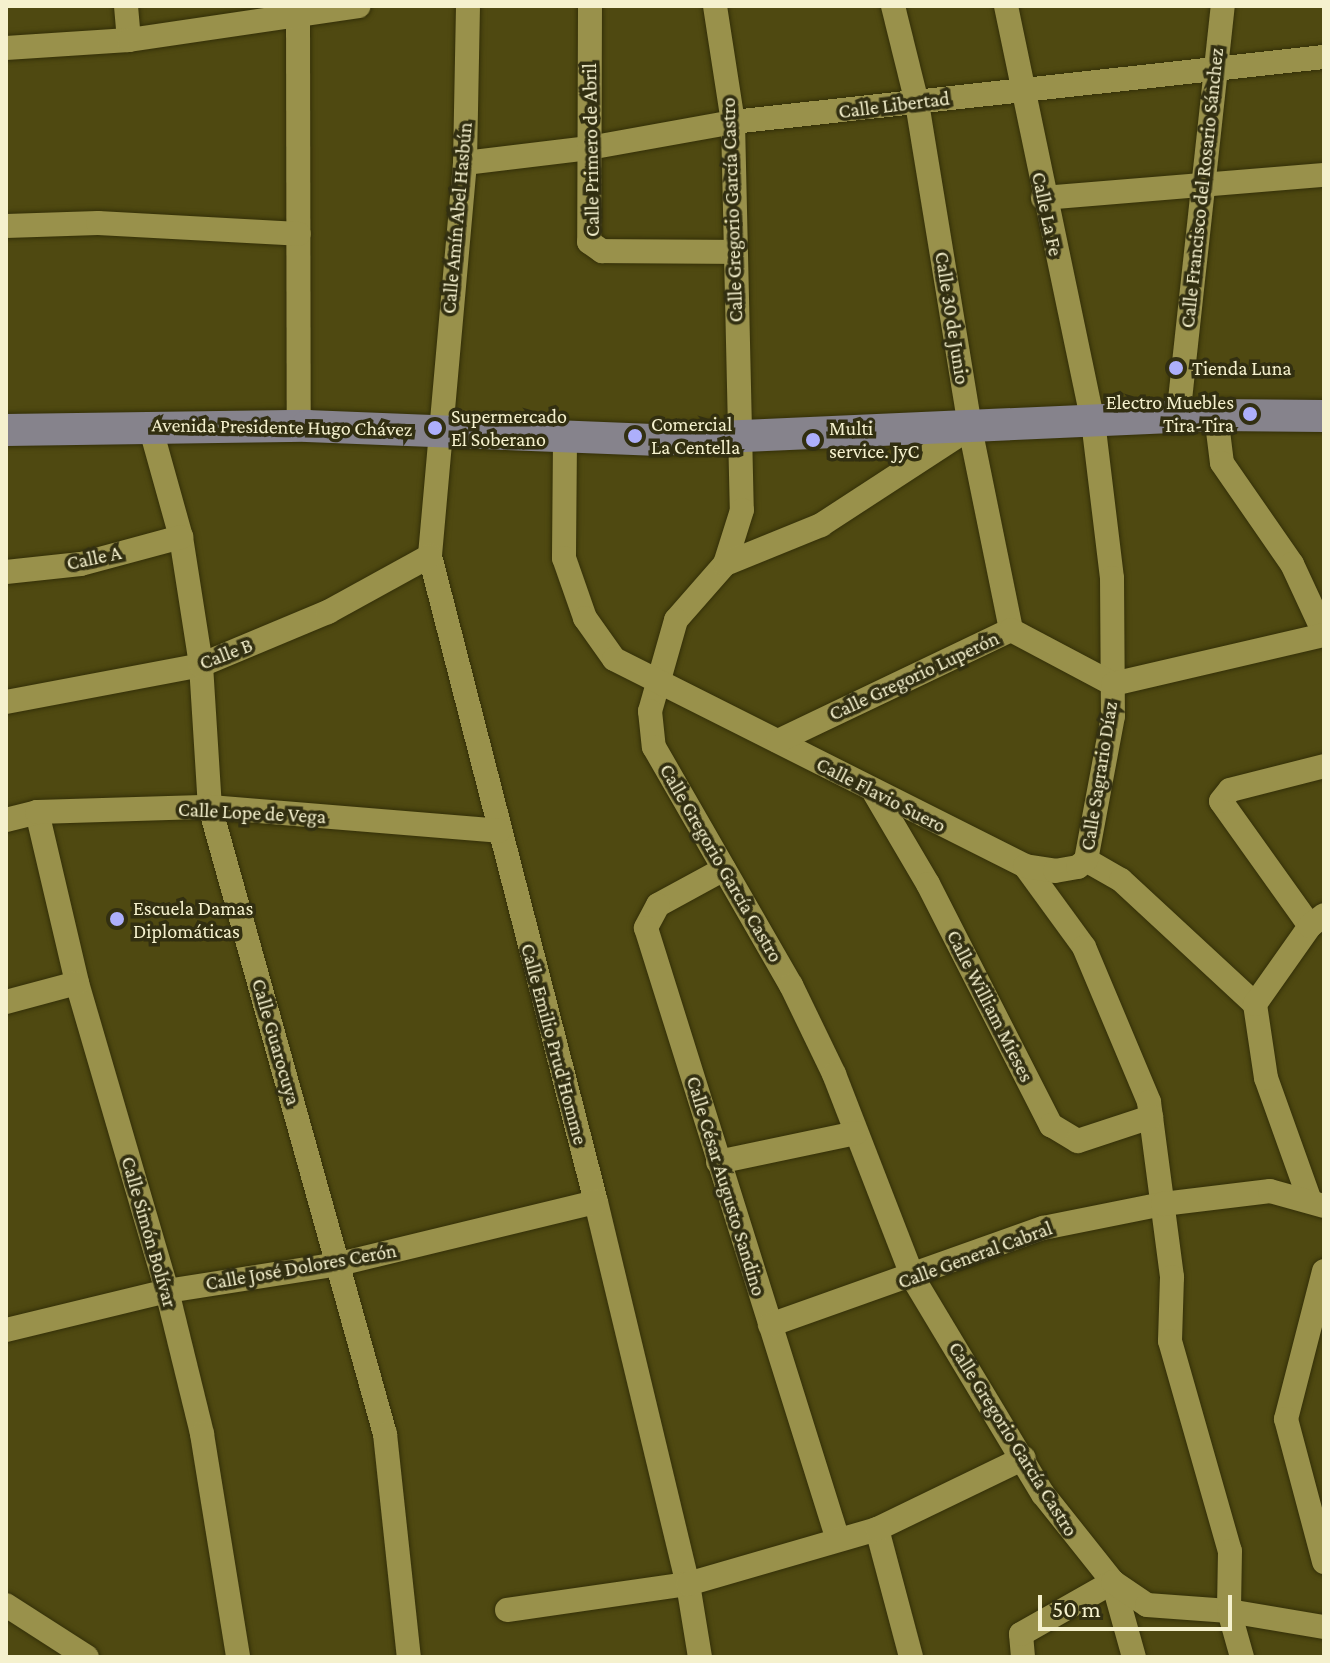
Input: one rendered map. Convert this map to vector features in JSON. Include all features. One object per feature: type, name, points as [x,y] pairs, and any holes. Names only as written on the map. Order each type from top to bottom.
[{"type":"main road","name":"Avenida Presidente Hugo Chávez","points":[[6,430],[299,426],[438,429],[565,440],[738,437],[1216,415],[1324,416]]},
{"type":"street","points":[[126,6],[129,40]]},
{"type":"street","points":[[6,48],[129,40],[298,18],[359,6]]},
{"type":"street","name":"Calle Amín Abel Hasbún","points":[[438,429],[465,163],[468,6]]},
{"type":"street","name":"Calle Primero de Abril","points":[[590,6],[589,242],[596,249],[735,252]]},
{"type":"street","name":"Calle Gregorio García Castro","points":[[715,6],[733,122],[742,510],[725,564],[676,620],[650,711],[654,747],[791,985],[856,1133],[913,1278],[1075,1539],[1113,1582],[1134,1657]]},
{"type":"street","name":"Calle 30 de Junio","points":[[893,6],[917,103],[970,428],[1011,630]]},
{"type":"street","name":"Calle La Fe","points":[[1006,6],[1043,198],[1093,421]]},
{"type":"street","name":"Calle Francisco del Rosario Sánchez","points":[[1178,418],[1223,6]]},
{"type":"street","points":[[298,18],[299,426]]},
{"type":"street","name":"Calle Libertad","points":[[465,163],[589,148],[733,122],[1324,57]]},
{"type":"street","points":[[1043,198],[1324,175]]},
{"type":"street","points":[[6,226],[98,223],[299,234]]},
{"type":"street","points":[[1113,684],[1324,634],[1292,564],[1222,463],[1216,415]]},
{"type":"street","name":"Calle Sagrario Díaz","points":[[1093,421],[1112,578],[1113,716],[1086,860],[1121,880],[1255,1004]]},
{"type":"street","name":"Calle Guarocuya","points":[[150,426],[181,537],[201,665],[210,807],[385,1434],[409,1657]]},
{"type":"street","points":[[725,564],[821,525],[970,428]]},
{"type":"street","name":"Calle Emilio Prud'Homme","points":[[438,429],[430,556],[596,1202],[688,1584],[700,1657]]},
{"type":"street","name":"Calle Flavio Suero","points":[[565,440],[564,558],[585,618],[614,659],[778,741],[875,794],[1025,866],[1084,947],[1151,1117],[1172,1277],[1170,1341],[1230,1551],[1229,1611],[1242,1657]]},
{"type":"street","name":"Calle A","points":[[6,572],[81,564],[181,537]]},
{"type":"street","name":"Calle B","points":[[6,702],[201,665],[328,612],[430,556]]},
{"type":"street","name":"Calle Gregorio Luperón","points":[[778,741],[1011,630],[1113,684]]},
{"type":"street","points":[[1316,1202],[1266,1078],[1255,1004],[1317,921],[1221,808],[1221,801],[1230,790],[1324,766]]},
{"type":"street","name":"Calle William Mieses","points":[[875,794],[928,884],[1051,1125],[1078,1141],[1151,1117]]},
{"type":"street","name":"Calle Lope de Vega","points":[[6,820],[37,812],[210,807],[499,831]]},
{"type":"street","name":"Calle Simón Bolívar","points":[[37,812],[77,983],[167,1291],[202,1434],[238,1657]]},
{"type":"street","points":[[1025,866],[1055,871],[1078,867],[1086,860]]},
{"type":"street","name":"Calle César Augusto Sandino","points":[[724,869],[658,905],[646,928],[838,1540]]},
{"type":"street","points":[[6,1002],[77,983]]},
{"type":"street","points":[[718,1162],[856,1133]]},
{"type":"street","name":"Calle General Cabral","points":[[770,1325],[913,1278],[1043,1228],[1163,1204],[1270,1191],[1316,1202]]},
{"type":"street","name":"Calle José Dolores Cerón","points":[[6,1330],[167,1291],[339,1264],[596,1202]]},
{"type":"street","points":[[1324,1271],[1286,1419],[1324,1562]]},
{"type":"street","points":[[507,1610],[688,1584],[877,1529],[1024,1458]]},
{"type":"street","points":[[877,1529],[911,1657]]},
{"type":"street","points":[[1023,1657],[1021,1634],[1113,1582],[1147,1605],[1229,1611],[1324,1627]]},
{"type":"street","points":[[6,1605],[87,1657]]},
{"type":"place","name":"Tienda Luna","points":[[1176,368]]},
{"type":"place","name":"Electro Muebles Tira-Tira","points":[[1250,414]]},
{"type":"place","name":"Supermercado El Soberano","points":[[435,428]]},
{"type":"place","name":"Comercial La Centella","points":[[635,436]]},
{"type":"place","name":"Multi service. JyC","points":[[813,440]]},
{"type":"place","name":"Escuela Damas Diplomáticas","points":[[117,919]]}]
